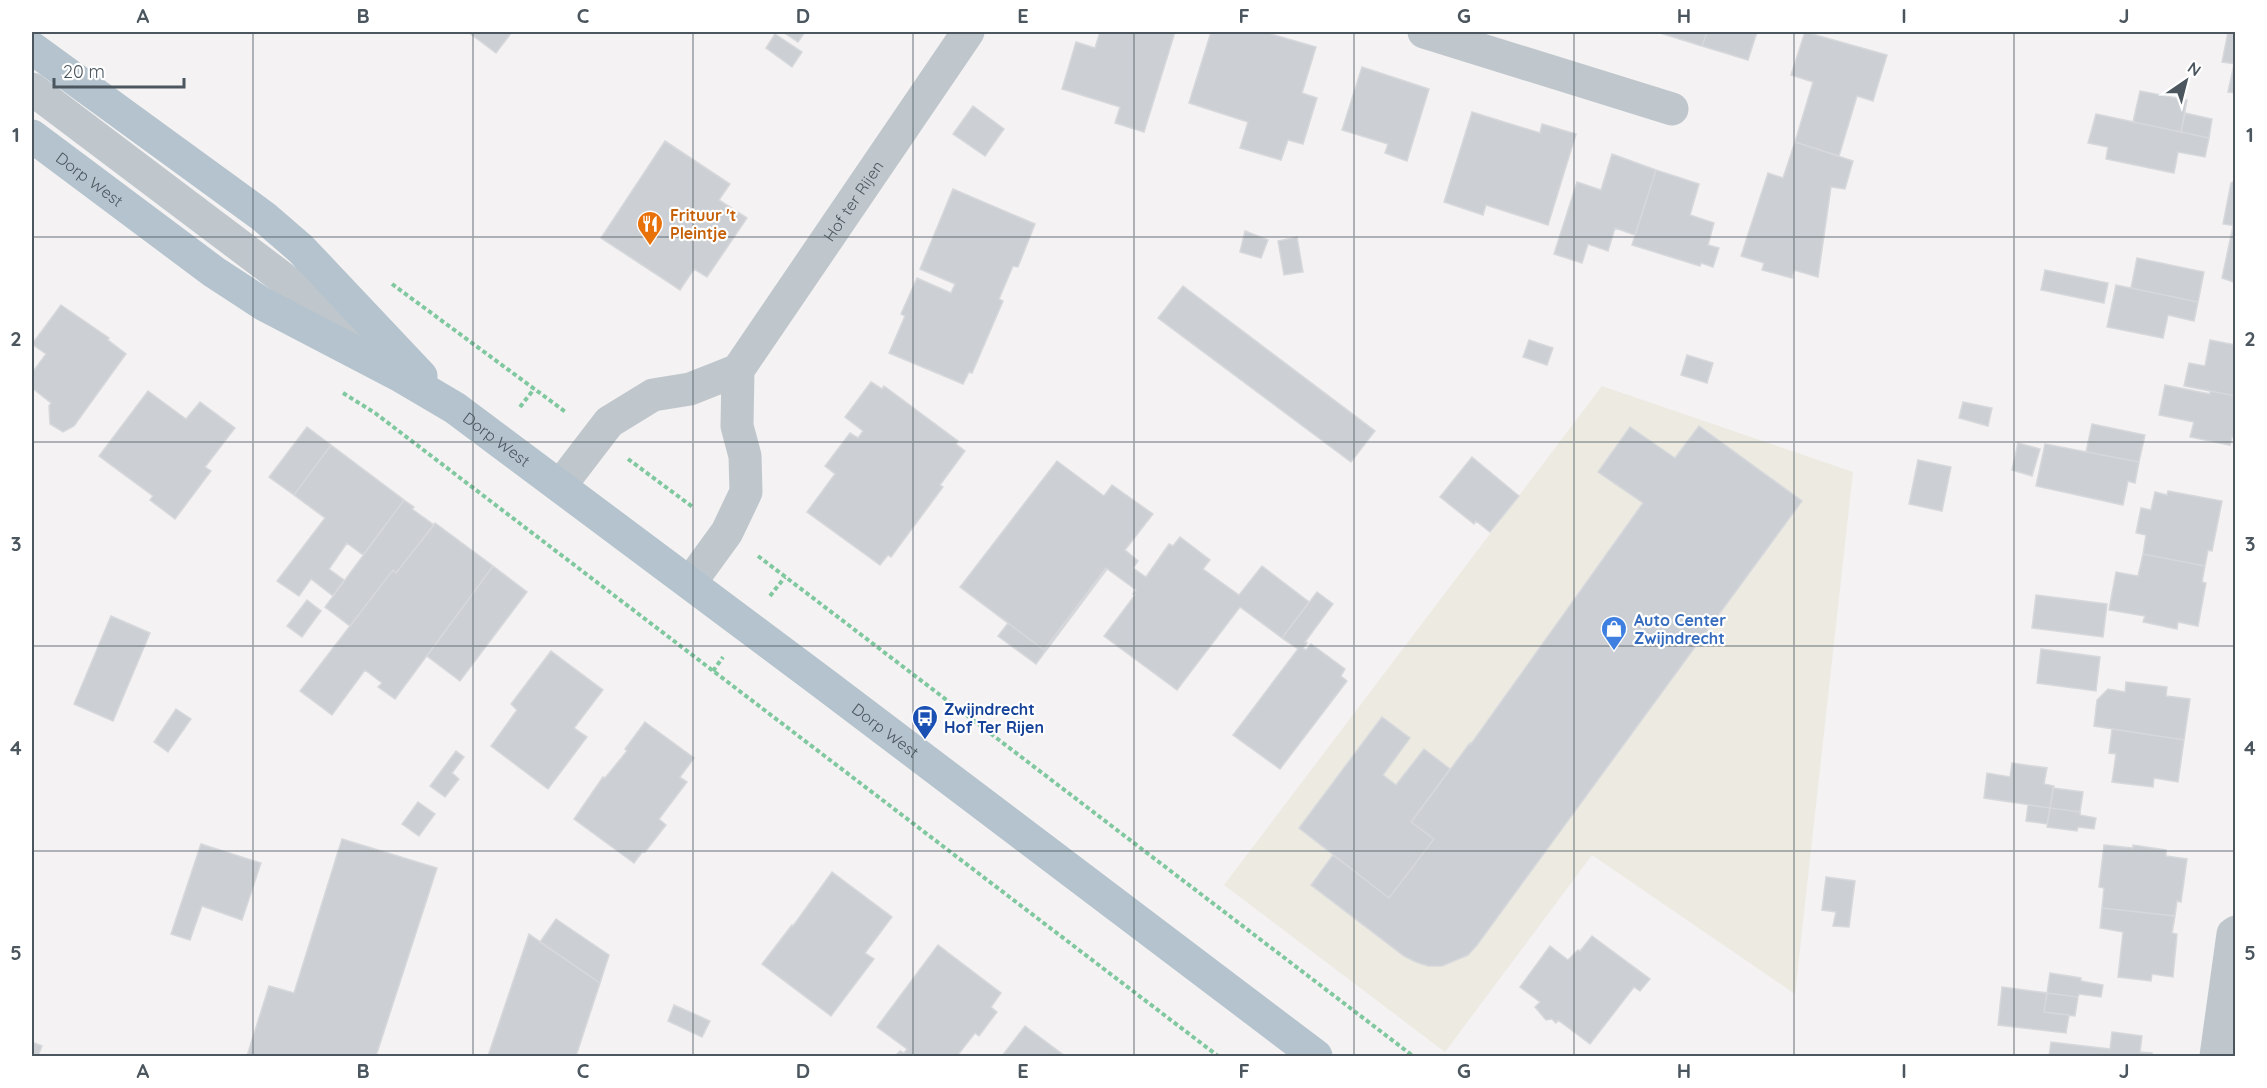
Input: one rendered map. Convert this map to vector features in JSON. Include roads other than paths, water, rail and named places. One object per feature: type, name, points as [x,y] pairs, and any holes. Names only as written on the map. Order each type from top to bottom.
[{"type":"main road","name":"Dorp West","points":[[32,48],[264,217],[301,249],[408,364],[455,408]]},
{"type":"main road","name":"Dorp West","points":[[32,136],[214,272],[263,304],[399,375],[455,408],[1316,1056]]},
{"type":"street","name":"Hof ter Rijen","points":[[738,370],[968,32]]},
{"type":"street","points":[[1424,32],[1672,109]]},
{"type":"street","points":[[32,89],[455,408]]},
{"type":"street","points":[[560,486],[609,422],[653,395],[690,389],[738,370],[737,426],[745,456],[746,492],[727,532],[690,583]]},
{"type":"street","points":[[2216,1056],[2235,932]]},
{"type":"place","name":"Frituur 't Pleintje","points":[[650,247]]},
{"type":"place","name":"Auto Center Zwijndrecht","points":[[1614,652]]},
{"type":"place","name":"Zwijndrecht Hof Ter Rijen","points":[[925,741]]}]
